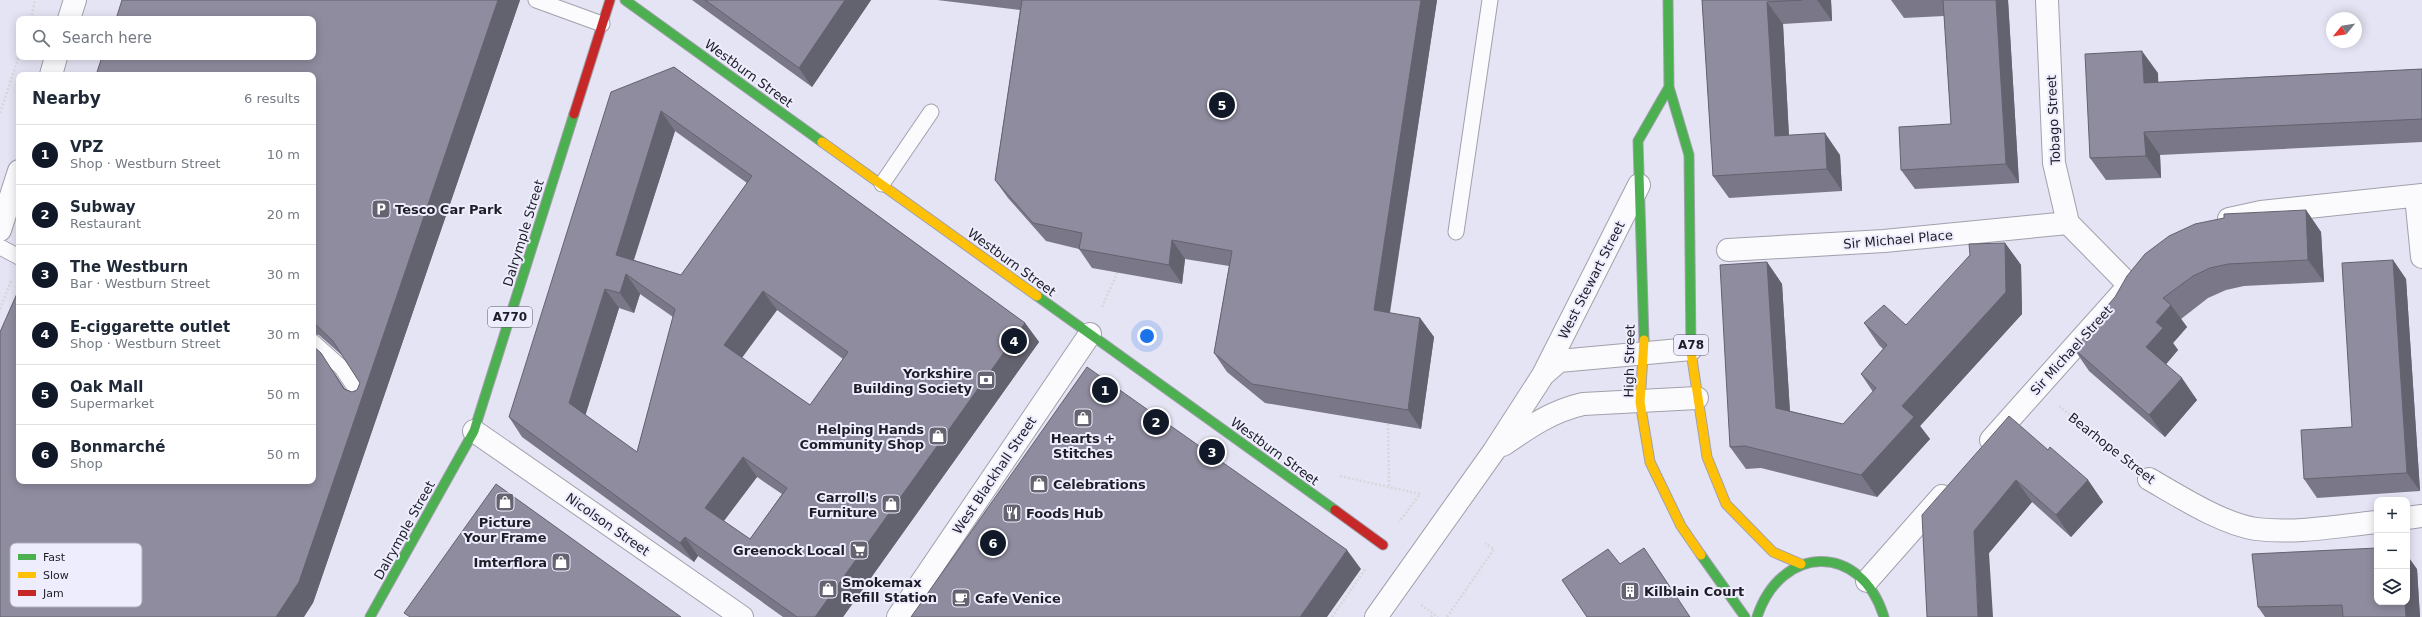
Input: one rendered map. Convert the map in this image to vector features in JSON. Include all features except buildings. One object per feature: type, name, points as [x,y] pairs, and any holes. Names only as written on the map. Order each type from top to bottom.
[{"type":"main road","name":"Dalrymple Street","points":[[370,617],[474,431],[610,0]]},
{"type":"main road","name":"Westburn Street","points":[[625,0],[1383,545]]},
{"type":"main road","name":"A78","points":[[1668,0],[1669,87],[1689,155],[1691,348],[1697,398],[1707,457],[1726,504],[1773,552],[1801,564]]},
{"type":"main road","name":"High Street","points":[[1669,87],[1638,141],[1644,353],[1640,402],[1650,462],[1681,526],[1745,617]]},
{"type":"main road","name":"A78","points":[[1757,617],[1762,599],[1772,584],[1785,572],[1801,564],[1818,562],[1836,564],[1853,570],[1867,581],[1879,598],[1884,617]]},
{"type":"street","points":[[70,16],[75,0]]},
{"type":"street","name":"Tobago Street","points":[[2047,0],[2054,163],[2068,223]]},
{"type":"street","points":[[51,72],[55,60]]},
{"type":"street","points":[[0,230],[16,180]]},
{"type":"street","name":"West Stewart Street","points":[[1376,617],[1494,451],[1543,375],[1639,185]]},
{"type":"street","points":[[2207,227],[2261,212],[2419,195],[2422,257]]},
{"type":"street","points":[[2068,223],[2129,285]]},
{"type":"street","name":"Sir Michael Place","points":[[1728,250],[1884,241],[2068,223]]},
{"type":"street","name":"Sir Michael Street","points":[[1980,452],[2145,269]]},
{"type":"street","name":"West Blackhall Street","points":[[898,617],[1090,334]]},
{"type":"street","name":"West Stewart Street","points":[[1543,375],[1559,361],[1691,348]]},
{"type":"street","name":"West Stewart Street","points":[[1494,451],[1542,418],[1564,408],[1583,404],[1697,398]]},
{"type":"street","name":"Nicolson Street","points":[[474,431],[742,617]]},
{"type":"street","name":"Bearhope Street","points":[[2149,479],[2213,514],[2255,529],[2295,531],[2374,522]]},
{"type":"street","points":[[1867,581],[1954,482]]},
{"type":"street","points":[[2410,518],[2422,516]]},
{"type":"lane","points":[[536,0],[602,24]]},
{"type":"lane","points":[[1456,232],[1490,0]]},
{"type":"lane","points":[[882,184],[931,112]]},
{"type":"lane","points":[[0,247],[16,255]]},
{"type":"lane","points":[[316,345],[342,368],[366,404]]},
{"type":"path","points":[[32,16],[35,0]]},
{"type":"path","points":[[0,113],[18,60]]},
{"type":"path","points":[[1090,334],[1118,272],[1119,265]]},
{"type":"path","points":[[0,308],[11,279]]},
{"type":"path","name":"Bearhope Street","points":[[2037,388],[2149,479]]},
{"type":"path","points":[[1387,416],[1389,424],[1389,486]]},
{"type":"path","points":[[1335,475],[1420,494]]},
{"type":"path","points":[[1447,617],[1494,549],[1485,543]]},
{"type":"path","points":[[1332,617],[1383,545]]},
{"type":"traffic: fast","points":[[625,0],[822,142]]},
{"type":"traffic: fast","points":[[1668,0],[1669,87],[1689,155],[1691,352]]},
{"type":"traffic: fast","points":[[1644,340],[1638,141],[1669,87]]},
{"type":"traffic: fast","points":[[370,617],[474,431],[574,114]]},
{"type":"traffic: fast","points":[[1037,296],[1335,510]]},
{"type":"traffic: fast","points":[[1701,555],[1745,617]]},
{"type":"traffic: fast","points":[[1757,617],[1768,593],[1784,576],[1802,565],[1821,562],[1840,565],[1858,575],[1873,592],[1884,617]]},
{"type":"traffic: slow","points":[[822,142],[1037,296]]},
{"type":"traffic: slow","points":[[1644,340],[1640,402],[1650,462],[1681,526],[1701,555]]},
{"type":"traffic: slow","points":[[1691,352],[1707,457],[1726,504],[1773,552],[1801,564]]},
{"type":"traffic: jam","points":[[574,114],[610,0]]},
{"type":"traffic: jam","points":[[1335,510],[1383,545]]},
{"type":"place","name":"Oak Mall","points":[[1222,105]]},
{"type":"place","name":"Tesco Car Park","points":[[381,209]]},
{"type":"place","name":"E-ciggarette outlet","points":[[1014,341]]},
{"type":"place","name":"Yorkshire Building Society","points":[[986,380]]},
{"type":"place","name":"VPZ","points":[[1105,390]]},
{"type":"place","name":"Hearts + Stitches","points":[[1083,418]]},
{"type":"place","name":"Subway","points":[[1156,422]]},
{"type":"place","name":"Helping Hands Community Shop","points":[[938,436]]},
{"type":"place","name":"The Westburn","points":[[1212,452]]},
{"type":"place","name":"Celebrations","points":[[1039,484]]},
{"type":"place","name":"Picture Your Frame","points":[[505,502]]},
{"type":"place","name":"Carroll's Furniture","points":[[891,504]]},
{"type":"place","name":"Foods Hub","points":[[1012,513]]},
{"type":"place","name":"Bonmarché","points":[[993,543]]},
{"type":"place","name":"Greenock Local","points":[[859,550]]},
{"type":"place","name":"Imterflora","points":[[561,562]]},
{"type":"place","name":"Smokemax Refill Station","points":[[828,589]]},
{"type":"place","name":"Kilblain Court","points":[[1630,591]]},
{"type":"place","name":"Cafe Venice","points":[[961,598]]}]
